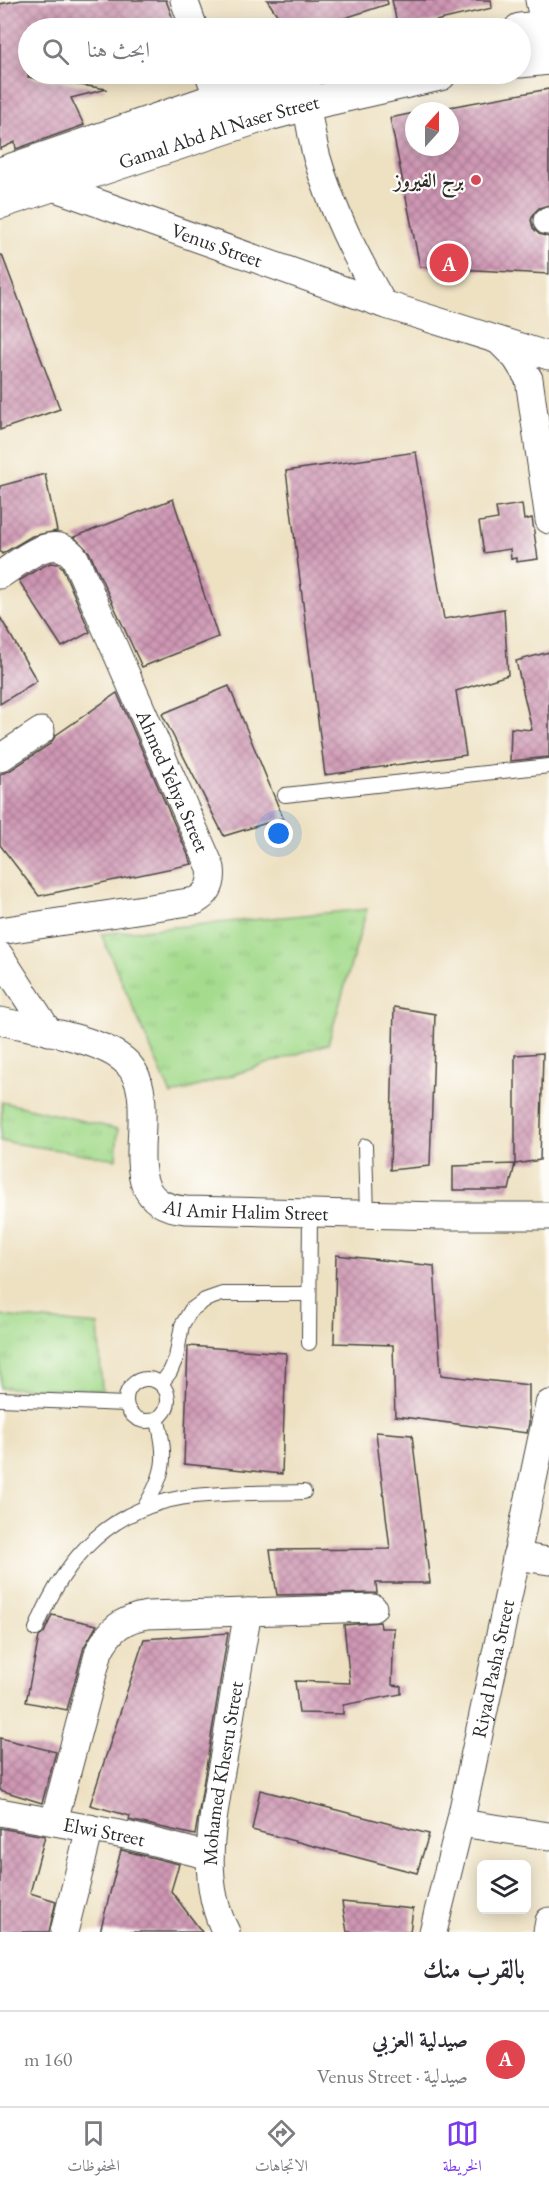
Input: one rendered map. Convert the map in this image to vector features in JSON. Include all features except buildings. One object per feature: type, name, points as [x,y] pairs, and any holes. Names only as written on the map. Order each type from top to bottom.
[{"type":"main road","points":[[531,43],[540,28]]},
{"type":"main road","name":"Gamal Abd Al Naser Street","points":[[0,174],[213,86],[307,89],[351,84]]},
{"type":"main road","name":"Gamal Abd Al Naser Street","points":[[0,202],[208,132],[307,89]]},
{"type":"street","points":[[184,0],[190,18]]},
{"type":"street","points":[[307,89],[317,157],[334,208],[356,257],[383,304]]},
{"type":"street","name":"Venus Street","points":[[50,186],[383,304],[549,356]]},
{"type":"street","points":[[498,340],[516,358],[529,379],[549,520]]},
{"type":"street","name":"Ahmed Yehya Street","points":[[0,575],[48,546],[63,548],[75,558],[206,857],[212,876],[207,891],[195,901],[0,931]]},
{"type":"street","points":[[0,758],[41,731]]},
{"type":"street","points":[[0,956],[49,1032]]},
{"type":"street","name":"Al Amir Halim Street","points":[[0,1021],[49,1032],[113,1051],[128,1064],[138,1082],[141,1102],[143,1181],[153,1200],[162,1206],[179,1210],[367,1215],[549,1216]]},
{"type":"street","name":"Riyad Pasha Street","points":[[433,1932],[460,1823],[549,1404]]},
{"type":"street","points":[[516,1556],[549,1562]]},
{"type":"street","points":[[54,1821],[99,1651],[106,1637],[117,1625],[131,1618],[147,1615],[373,1608]]},
{"type":"street","name":"Mohamed Khesru Street","points":[[226,1932],[216,1904],[211,1880],[210,1856],[214,1812],[248,1612]]},
{"type":"street","name":"Elwi Street","points":[[0,1812],[90,1828],[210,1856]]},
{"type":"street","points":[[460,1823],[549,1836]]},
{"type":"street","points":[[64,1932],[90,1828]]},
{"type":"street","points":[[547,1932],[549,1921]]},
{"type":"lane","points":[[285,795],[549,766]]},
{"type":"lane","points":[[365,1146],[367,1215]]},
{"type":"lane","points":[[309,1343],[310,1213]]},
{"type":"lane","points":[[161,1384],[176,1358],[182,1325],[191,1310],[205,1300],[222,1294],[309,1294]]},
{"type":"lane","points":[[141,1379],[152,1379],[161,1384],[167,1393],[168,1402],[164,1411],[157,1418],[148,1421],[138,1419],[130,1413],[126,1404],[126,1393],[132,1384],[141,1379]]},
{"type":"lane","points":[[0,1400],[126,1404]]},
{"type":"lane","points":[[144,1508],[156,1488],[163,1465],[163,1441],[157,1418]]},
{"type":"lane","points":[[36,1629],[49,1598],[66,1570],[81,1553],[114,1524],[144,1508],[194,1496],[304,1492]]},
{"type":"green space","points":[[367,909],[328,1044],[171,1095],[101,934]]},
{"type":"green space","points":[[2,1102],[118,1129],[116,1159],[0,1141]]},
{"type":"green space","points":[[0,1316],[98,1325],[102,1390],[0,1388]]},
{"type":"place","name":"برج الفيروز","points":[[476,180]]},
{"type":"place","name":"صيدلية العزبي","points":[[449,263]]}]
